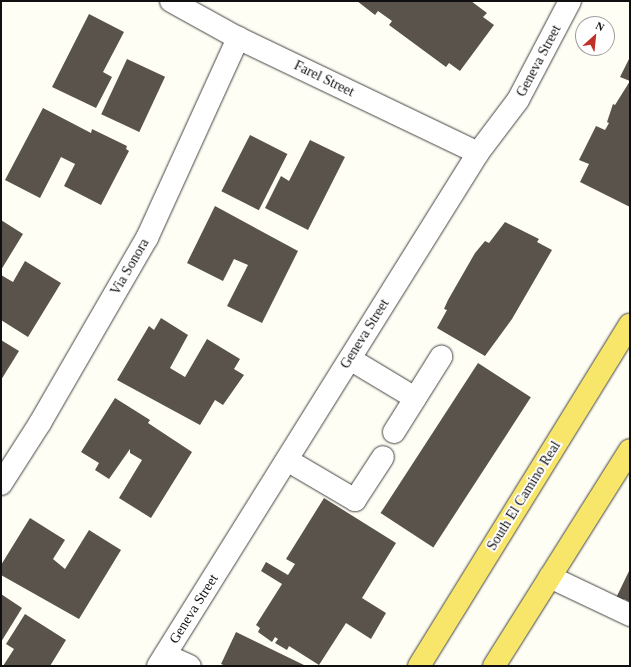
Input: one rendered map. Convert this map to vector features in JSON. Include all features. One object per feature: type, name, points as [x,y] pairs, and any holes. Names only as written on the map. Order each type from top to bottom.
[{"type":"main road","name":"South El Camino Real","points":[[419,666],[630,325]]},
{"type":"main road","points":[[494,666],[630,450]]},
{"type":"street","name":"Geneva Street","points":[[162,660],[478,154],[518,100],[570,1]]},
{"type":"street","name":"Farel Street","points":[[183,4],[238,38],[478,154]]},
{"type":"street","name":"Via Sonora","points":[[1,484],[40,423],[147,238],[238,38]]},
{"type":"street","points":[[394,432],[441,356]]},
{"type":"street","points":[[350,359],[415,398]]},
{"type":"street","points":[[287,460],[355,500],[383,457]]},
{"type":"street","points":[[550,577],[630,615]]},
{"type":"street","points":[[162,660],[190,666]]},
{"type":"building","points":[[357,1],[471,1],[487,13],[483,17],[494,25],[460,71],[449,63],[446,67],[389,25],[392,21],[378,11],[375,15]]},
{"type":"building","points":[[89,14],[124,32],[103,72],[112,77],[96,108],[52,87]]},
{"type":"building","points":[[630,57],[630,81],[620,77]]},
{"type":"building","points":[[127,59],[165,77],[139,132],[101,114]]},
{"type":"building","points":[[630,81],[630,207],[580,182],[589,164],[579,160],[596,126],[605,130],[609,123],[607,122],[613,104],[615,105]]},
{"type":"building","points":[[43,108],[91,133],[92,129],[127,146],[126,149],[129,151],[101,205],[64,186],[75,164],[61,157],[40,198],[5,180]]},
{"type":"building","points":[[250,135],[287,154],[259,210],[221,191]]},
{"type":"building","points":[[310,140],[345,157],[308,230],[265,208],[281,176],[289,181]]},
{"type":"building","points":[[215,206],[298,251],[262,323],[227,306],[248,265],[234,259],[223,281],[187,263]]},
{"type":"building","points":[[1,220],[23,234],[1,270]]},
{"type":"building","points":[[505,222],[539,239],[537,242],[552,250],[512,319],[485,356],[437,328],[447,310],[444,309],[448,300],[475,253],[485,241],[489,243]]},
{"type":"building","points":[[25,261],[61,283],[28,337],[1,320],[1,275],[13,282]]},
{"type":"building","points":[[161,318],[188,335],[170,368],[185,377],[207,339],[240,359],[234,369],[244,375],[223,405],[215,400],[200,425],[117,380],[149,326],[154,330]]},
{"type":"building","points":[[1,340],[19,351],[1,380]]},
{"type":"building","points":[[478,363],[531,397],[433,547],[381,513]]},
{"type":"building","points":[[115,398],[150,420],[148,423],[192,452],[151,518],[119,498],[142,460],[130,453],[130,449],[109,479],[95,470],[99,463],[81,452]]},
{"type":"building","points":[[324,498],[396,543],[362,598],[386,613],[371,639],[346,623],[319,665],[289,646],[287,650],[275,643],[278,639],[275,637],[272,642],[258,632],[260,628],[256,625],[282,584],[261,571],[266,562],[288,575],[295,564],[286,559]]},
{"type":"building","points":[[30,518],[65,540],[53,559],[65,569],[89,530],[121,550],[79,619],[1,575],[1,565]]},
{"type":"building","points":[[630,569],[630,602],[624,599],[623,602],[616,598]]},
{"type":"building","points":[[1,594],[22,608],[1,642]]},
{"type":"building","points":[[25,614],[66,640],[50,666],[3,666],[14,649],[6,644]]},
{"type":"building","points":[[236,632],[306,666],[226,666],[221,664]]}]
